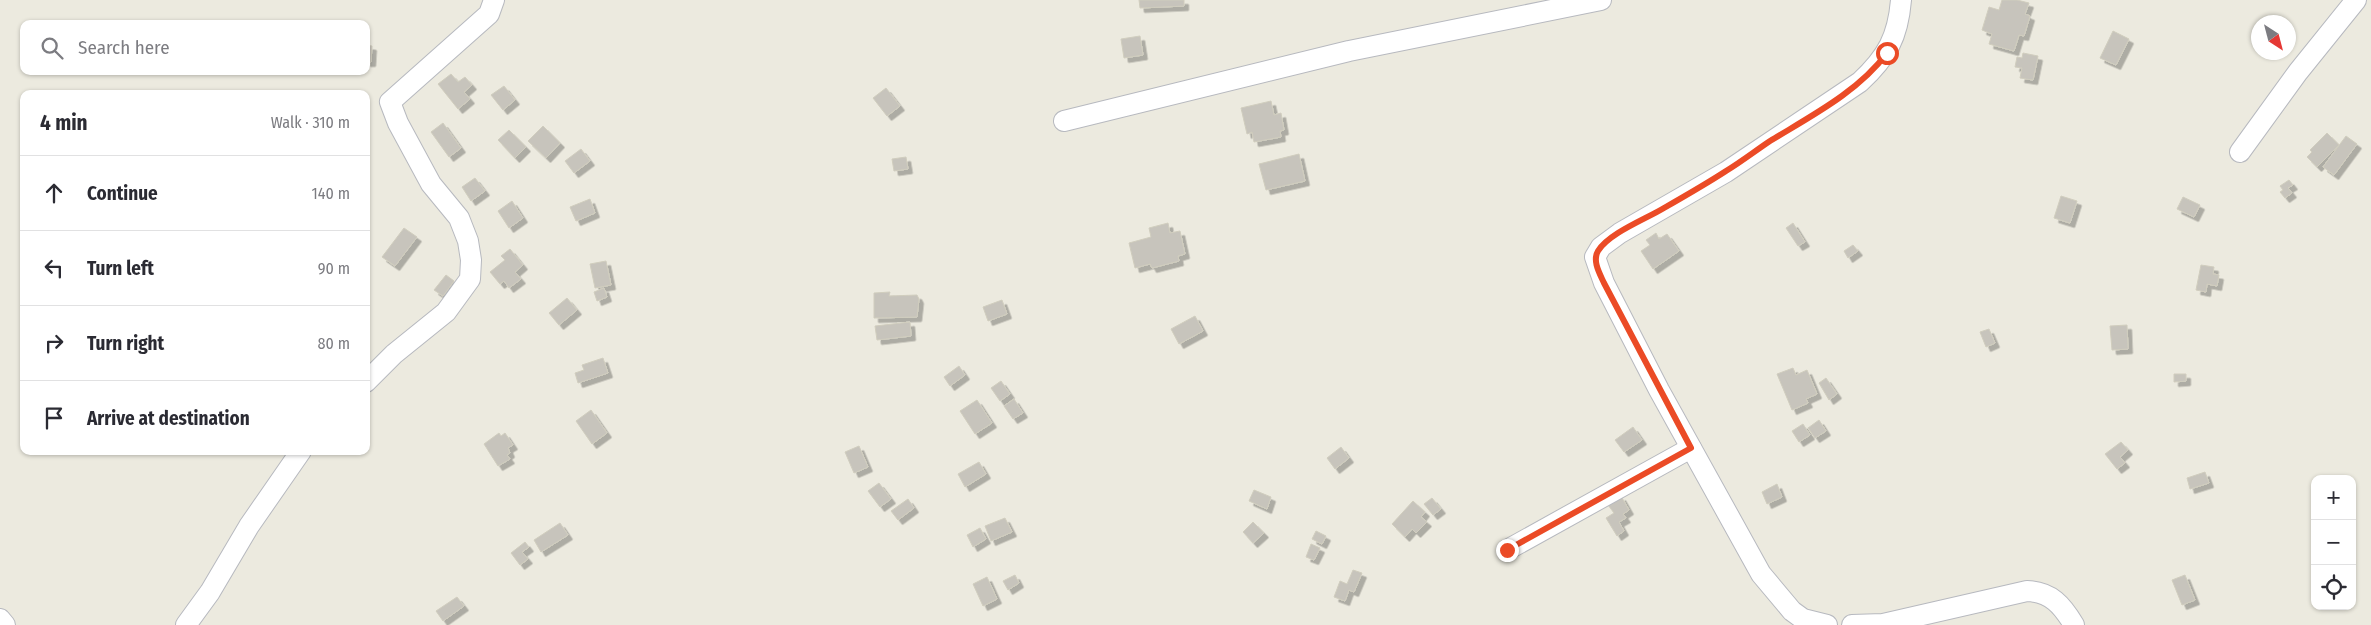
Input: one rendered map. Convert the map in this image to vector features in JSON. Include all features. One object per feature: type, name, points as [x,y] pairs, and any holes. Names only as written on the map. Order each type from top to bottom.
[{"type":"street","points":[[370,378],[394,354],[446,312],[470,279],[471,260],[468,241],[458,218],[431,184],[398,123],[390,102],[489,14],[494,0]]},
{"type":"street","points":[[1064,122],[1349,51],[1602,0]]},
{"type":"street","points":[[1827,625],[1803,619],[1792,612],[1775,594],[1744,547],[1604,283],[1595,257],[1598,251],[1620,233],[1726,172],[1860,82],[1877,67],[1887,53],[1894,37],[1901,0]]},
{"type":"street","points":[[2240,152],[2298,72],[2356,0]]},
{"type":"street","points":[[1507,550],[1691,448]]},
{"type":"street","points":[[186,625],[210,592],[249,526],[298,455]]},
{"type":"street","points":[[1852,625],[1883,624],[2027,592],[2046,594],[2055,600],[2062,606],[2074,625]]},
{"type":"street","points":[[0,620],[5,625]]},
{"type":"building","points":[[1139,0],[1184,0],[1184,6],[1140,8]]},
{"type":"building","points":[[2002,0],[2017,0],[2029,3],[2025,14],[2030,16],[2024,36],[2019,35],[2014,51],[1989,44],[1992,34],[1982,30],[1989,7],[1999,10]]},
{"type":"building","points":[[2113,31],[2129,39],[2116,65],[2100,58]]},
{"type":"building","points":[[1140,36],[1143,55],[1124,58],[1121,39]]},
{"type":"building","points":[[370,46],[372,46],[370,62]]},
{"type":"building","points":[[2023,53],[2038,56],[2033,80],[2020,78],[2022,68],[2015,67],[2017,57],[2022,58]]},
{"type":"building","points":[[451,74],[458,82],[465,77],[472,85],[464,92],[470,99],[458,109],[438,84]]},
{"type":"building","points":[[504,86],[515,100],[503,110],[491,95]]},
{"type":"building","points":[[886,88],[900,106],[887,116],[873,98]]},
{"type":"building","points":[[1271,101],[1274,115],[1281,113],[1284,130],[1280,131],[1281,137],[1254,142],[1252,132],[1247,134],[1241,108]]},
{"type":"building","points":[[443,123],[461,148],[449,157],[431,132]]},
{"type":"building","points":[[543,126],[560,143],[546,158],[528,141]]},
{"type":"building","points":[[509,130],[526,147],[515,158],[498,140]]},
{"type":"building","points":[[2327,133],[2339,145],[2317,167],[2307,157],[2312,152],[2310,150]]},
{"type":"building","points":[[2346,136],[2357,144],[2334,175],[2323,167]]},
{"type":"building","points":[[581,149],[590,161],[574,173],[565,161]]},
{"type":"building","points":[[1299,154],[1305,181],[1266,190],[1259,164]]},
{"type":"building","points":[[906,157],[908,169],[894,171],[892,159]]},
{"type":"building","points":[[475,178],[485,191],[471,201],[462,187]]},
{"type":"building","points":[[2289,180],[2293,185],[2288,188],[2292,193],[2285,198],[2280,192],[2283,190],[2280,186]]},
{"type":"building","points":[[2061,196],[2077,201],[2070,223],[2054,218]]},
{"type":"building","points":[[2183,197],[2200,205],[2194,217],[2177,209]]},
{"type":"building","points":[[590,199],[595,213],[576,221],[570,207]]},
{"type":"building","points":[[512,201],[523,218],[509,228],[498,211]]},
{"type":"building","points":[[1168,223],[1170,233],[1180,231],[1185,254],[1178,256],[1179,261],[1152,268],[1150,264],[1135,268],[1129,243],[1151,237],[1149,228]]},
{"type":"building","points":[[1793,223],[1805,242],[1798,246],[1786,228]]},
{"type":"building","points":[[404,228],[417,237],[395,266],[382,257]]},
{"type":"building","points":[[1656,233],[1659,239],[1667,234],[1679,251],[1653,269],[1641,251],[1650,245],[1646,240]]},
{"type":"building","points":[[1853,245],[1858,251],[1848,258],[1844,251]]},
{"type":"building","points":[[510,249],[523,265],[515,272],[521,279],[509,288],[504,281],[500,284],[490,272],[505,260],[501,256]]},
{"type":"building","points":[[606,261],[611,285],[595,288],[590,264]]},
{"type":"building","points":[[2201,265],[2214,267],[2213,274],[2219,275],[2217,286],[2207,284],[2206,292],[2196,290]]},
{"type":"building","points":[[446,275],[454,281],[443,296],[434,290]]},
{"type":"building","points":[[604,288],[607,297],[597,301],[594,292]]},
{"type":"building","points":[[890,292],[889,296],[917,295],[919,299],[917,317],[874,318],[874,293]]},
{"type":"building","points":[[567,298],[577,310],[559,325],[549,313]]},
{"type":"building","points":[[1002,300],[1007,314],[988,321],[983,307]]},
{"type":"building","points":[[1195,316],[1203,331],[1179,344],[1171,329]]},
{"type":"building","points":[[910,322],[911,336],[877,340],[875,326]]},
{"type":"building","points":[[2127,325],[2128,349],[2112,350],[2110,326]]},
{"type":"building","points":[[1989,329],[1995,343],[1986,347],[1980,332]]},
{"type":"building","points":[[603,358],[608,373],[578,383],[575,373],[584,370],[582,365]]},
{"type":"building","points":[[959,366],[965,375],[950,386],[944,377]]},
{"type":"building","points":[[1793,368],[1796,375],[1807,370],[1817,394],[1806,399],[1808,403],[1792,410],[1777,374]]},
{"type":"building","points":[[2174,374],[2186,374],[2186,381],[2174,382]]},
{"type":"building","points":[[1826,378],[1837,394],[1829,400],[1819,383]]},
{"type":"building","points":[[1001,381],[1010,394],[1000,401],[991,388]]},
{"type":"building","points":[[1014,399],[1023,413],[1013,419],[1004,406]]},
{"type":"building","points":[[977,400],[992,423],[975,434],[960,411]]},
{"type":"building","points":[[591,410],[607,433],[592,444],[576,421]]},
{"type":"building","points":[[1819,420],[1826,431],[1815,438],[1808,428]]},
{"type":"building","points":[[1803,424],[1810,435],[1799,442],[1792,431]]},
{"type":"building","points":[[1633,427],[1642,440],[1624,452],[1615,440]]},
{"type":"building","points":[[499,433],[501,436],[505,433],[513,445],[508,448],[510,453],[507,455],[510,459],[498,466],[484,444]]},
{"type":"building","points":[[2121,442],[2128,450],[2120,457],[2125,463],[2117,469],[2105,454]]},
{"type":"building","points":[[859,446],[868,467],[854,473],[845,452]]},
{"type":"building","points":[[1341,447],[1349,458],[1335,469],[1327,458]]},
{"type":"building","points":[[979,462],[986,474],[965,487],[958,474]]},
{"type":"building","points":[[2205,472],[2209,483],[2190,489],[2187,478]]},
{"type":"building","points":[[879,483],[891,499],[880,507],[868,491]]},
{"type":"building","points":[[1777,484],[1782,497],[1767,504],[1762,492]]},
{"type":"building","points":[[1254,490],[1271,497],[1267,509],[1249,501]]},
{"type":"building","points":[[1621,496],[1629,510],[1623,514],[1626,518],[1619,522],[1624,531],[1617,536],[1606,518],[1614,513],[1608,505]]},
{"type":"building","points":[[1432,498],[1441,509],[1433,515],[1424,504]]},
{"type":"building","points":[[908,499],[914,508],[898,520],[891,511]]},
{"type":"building","points":[[1413,501],[1425,512],[1421,517],[1427,522],[1416,533],[1412,529],[1405,537],[1392,524]]},
{"type":"building","points":[[1005,518],[1012,532],[991,541],[985,526]]},
{"type":"building","points":[[1253,522],[1264,533],[1253,543],[1243,532]]},
{"type":"building","points":[[560,523],[568,535],[541,552],[534,540]]},
{"type":"building","points":[[980,528],[986,539],[973,547],[967,535]]},
{"type":"building","points":[[1316,531],[1326,536],[1322,544],[1312,539]]},
{"type":"building","points":[[525,542],[529,547],[522,552],[528,559],[520,565],[511,553]]},
{"type":"building","points":[[1311,544],[1320,548],[1314,560],[1306,557]]},
{"type":"building","points":[[1353,570],[1362,573],[1354,592],[1349,590],[1345,601],[1334,597],[1340,581],[1347,584]]},
{"type":"building","points":[[1015,575],[1019,583],[1008,590],[1003,581]]},
{"type":"building","points":[[2185,575],[2195,600],[2182,605],[2172,580]]},
{"type":"building","points":[[987,577],[997,599],[983,606],[973,584]]},
{"type":"building","points":[[457,597],[464,606],[443,621],[436,611]]},
{"type":"route","points":[[1507,550],[1691,448],[1659,390],[1598,270],[1595,257],[1601,247],[1627,228],[1726,172],[1766,143],[1832,103],[1877,67],[1887,53]]}]
